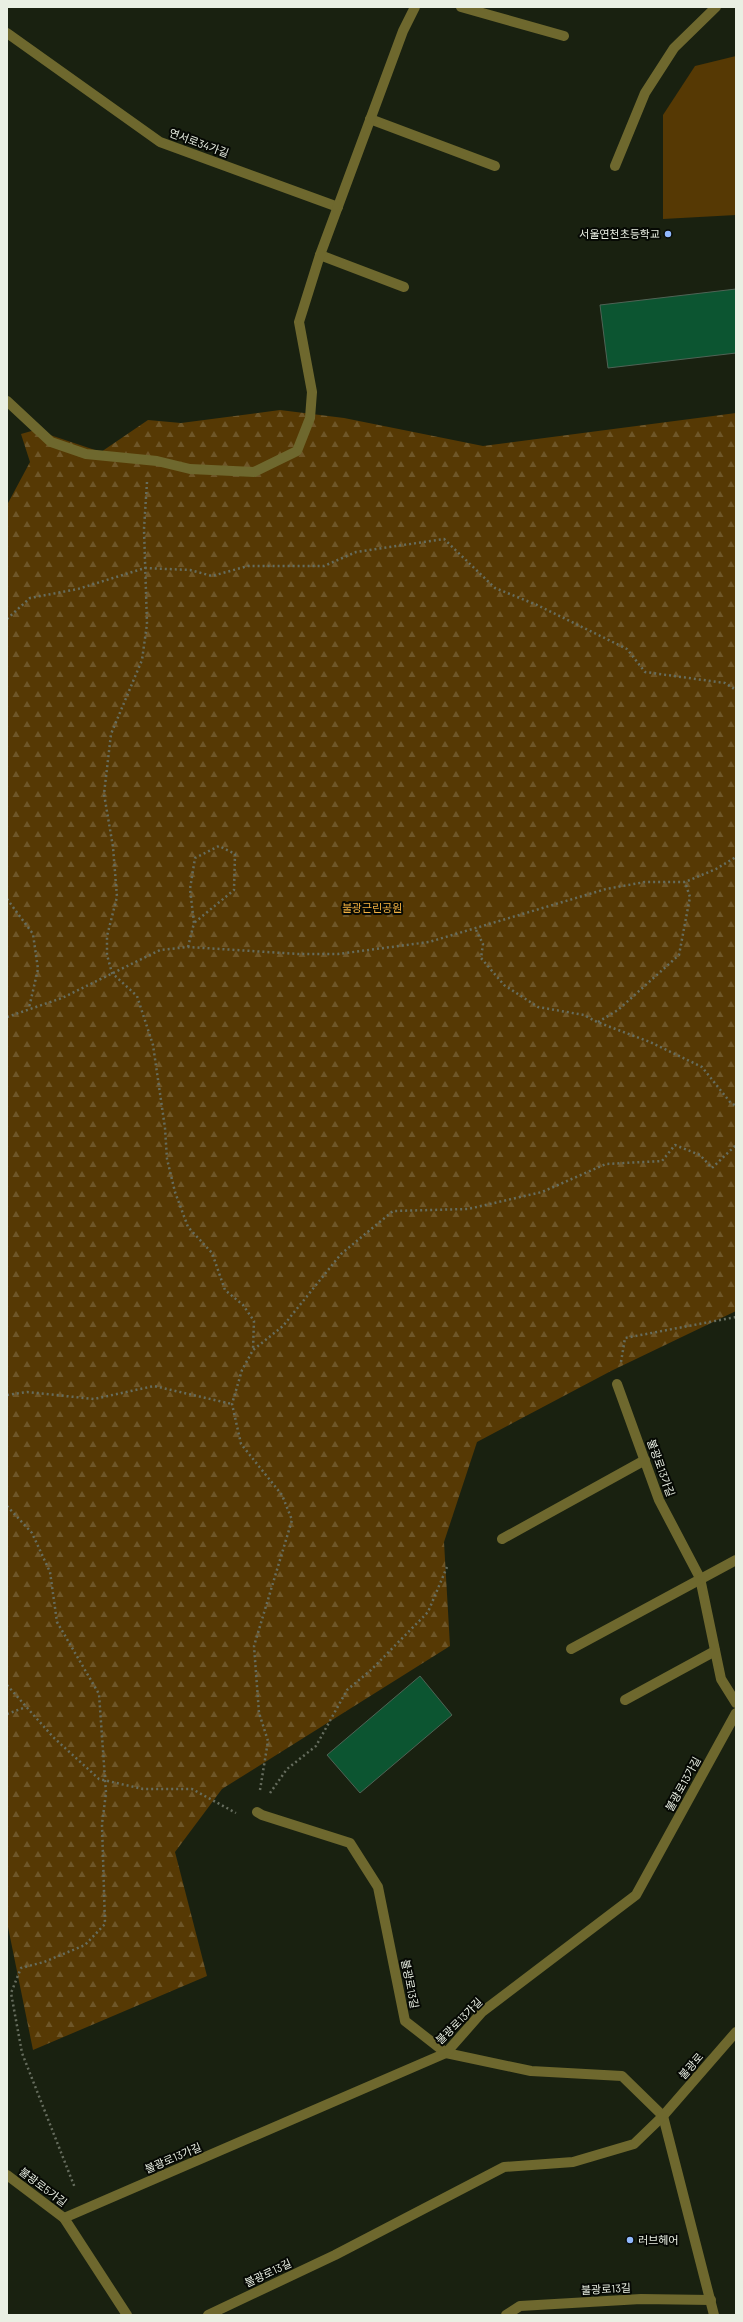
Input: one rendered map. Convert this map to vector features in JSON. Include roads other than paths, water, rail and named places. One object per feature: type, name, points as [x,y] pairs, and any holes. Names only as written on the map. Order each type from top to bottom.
[{"type":"street","points":[[7,401],[51,442],[86,454],[149,460],[190,469],[254,472],[296,452],[310,418],[312,392],[299,322],[320,255],[370,119],[403,31],[415,7]]},
{"type":"street","points":[[461,7],[564,36]]},
{"type":"street","points":[[615,166],[646,93],[674,48],[716,7]]},
{"type":"street","name":"연서로34가길","points":[[7,33],[160,142],[338,207]]},
{"type":"street","points":[[370,119],[495,166]]},
{"type":"street","points":[[320,255],[404,287]]},
{"type":"street","name":"불광로13가길","points":[[617,1384],[659,1500],[700,1578],[721,1679],[736,1703]]},
{"type":"street","points":[[502,1539],[645,1460]]},
{"type":"street","points":[[570,1649],[736,1560]]},
{"type":"street","points":[[624,1700],[715,1651]]},
{"type":"street","name":"불광로13가길","points":[[64,2218],[446,2053],[482,2012],[636,1895],[736,1713]]},
{"type":"street","name":"불광로13길","points":[[208,2315],[335,2255],[504,2167],[573,2162],[634,2144],[663,2116],[622,2076],[531,2071],[446,2053],[405,2021],[378,1887],[350,1842],[262,1815],[257,1812]]},
{"type":"street","name":"불광로","points":[[663,2116],[736,2032]]},
{"type":"street","points":[[663,2116],[714,2315]]},
{"type":"street","name":"불광로5가길","points":[[7,2175],[64,2218]]},
{"type":"street","points":[[64,2218],[127,2315]]},
{"type":"street","name":"불광로13길","points":[[506,2315],[520,2306],[641,2299],[711,2300]]},
{"type":"place","name":"서울연천초등학교","points":[[668,234]]},
{"type":"place","name":"러브헤어","points":[[630,2240]]},
{"type":"park label","name":"불광근린공원","points":[[372,908]]}]
